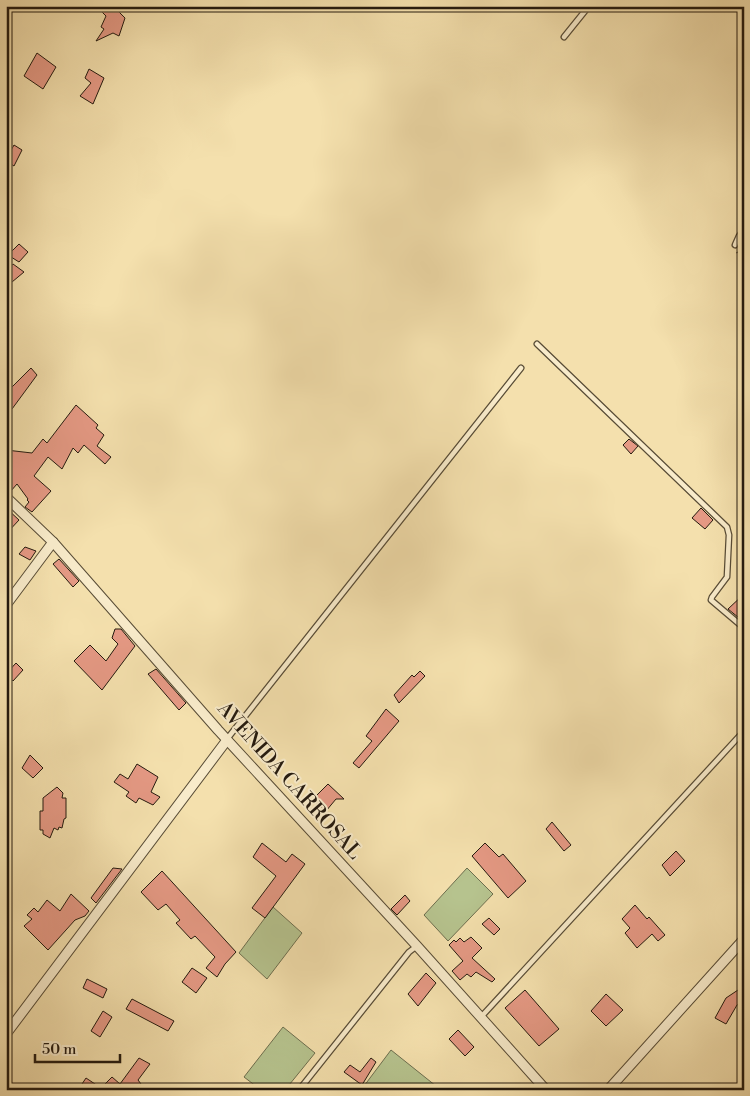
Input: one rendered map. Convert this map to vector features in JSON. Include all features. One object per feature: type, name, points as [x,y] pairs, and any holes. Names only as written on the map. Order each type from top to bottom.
[{"type":"street","name":"AVENIDA CARROSAL","points":[[6,497],[53,542],[227,740],[546,1090]]},
{"type":"street","points":[[6,605],[53,542]]},
{"type":"street","points":[[6,1034],[227,740]]},
{"type":"street","points":[[608,1090],[744,939]]},
{"type":"lane","points":[[564,37],[589,6]]},
{"type":"lane","points":[[735,245],[738,236],[744,229]]},
{"type":"lane","points":[[537,344],[728,526],[727,577],[712,597],[712,600],[744,628]]},
{"type":"lane","points":[[227,740],[520,368]]},
{"type":"lane","points":[[480,1017],[744,731]]},
{"type":"lane","points":[[299,1090],[409,952],[416,946]]},
{"type":"path","points":[[735,245],[738,255],[744,261]]},
{"type":"green space","points":[[467,868],[493,894],[448,941],[424,915]]},
{"type":"green space","points":[[273,907],[302,933],[267,979],[239,953]]},
{"type":"green space","points":[[283,1027],[315,1053],[285,1090],[261,1090],[244,1077]]},
{"type":"green space","points":[[391,1050],[441,1090],[369,1090],[364,1086]]},
{"type":"building","points":[[105,6],[113,6],[125,18],[119,36],[113,33],[96,41],[104,29],[101,27],[106,16],[102,12]]},
{"type":"building","points":[[37,53],[56,67],[43,89],[24,76]]},
{"type":"building","points":[[89,69],[104,78],[93,104],[80,96],[91,83],[85,78]]},
{"type":"building","points":[[14,145],[22,150],[14,166],[6,161],[6,150],[10,152]]},
{"type":"building","points":[[19,244],[28,252],[19,262],[8,255]]},
{"type":"building","points":[[13,264],[24,272],[6,287],[6,272]]},
{"type":"building","points":[[31,368],[37,375],[12,409],[6,404],[6,393]]},
{"type":"building","points":[[76,405],[98,425],[96,428],[104,435],[97,446],[111,457],[105,464],[84,445],[78,453],[73,448],[62,469],[48,457],[34,476],[51,491],[32,512],[25,507],[29,502],[28,499],[17,484],[10,492],[6,491],[6,450],[32,453],[43,439],[47,443]]},
{"type":"building","points":[[629,439],[638,446],[631,454],[623,445]]},
{"type":"building","points":[[6,508],[19,520],[6,534]]},
{"type":"building","points":[[701,508],[713,520],[705,529],[692,518]]},
{"type":"building","points":[[25,547],[36,551],[30,560],[19,554]]},
{"type":"building","points":[[59,559],[79,581],[73,587],[53,564]]},
{"type":"building","points":[[744,594],[744,622],[728,609]]},
{"type":"building","points":[[115,629],[121,629],[135,646],[102,690],[74,661],[90,645],[106,661],[118,644],[112,638]]},
{"type":"building","points":[[16,663],[23,670],[13,681],[6,674]]},
{"type":"building","points":[[156,669],[186,703],[179,710],[148,674]]},
{"type":"building","points":[[420,671],[425,676],[399,703],[394,695],[412,675],[414,677]]},
{"type":"building","points":[[386,709],[399,721],[359,768],[353,763],[372,741],[366,736]]},
{"type":"building","points":[[30,755],[43,768],[33,778],[22,768]]},
{"type":"building","points":[[137,764],[158,777],[151,792],[160,797],[153,805],[139,798],[136,803],[126,796],[129,792],[114,782],[120,774],[128,779]]},
{"type":"building","points":[[328,784],[344,799],[336,799],[326,811],[312,800]]},
{"type":"building","points":[[57,787],[63,793],[62,798],[66,798],[66,818],[62,828],[59,827],[58,830],[54,828],[50,838],[43,834],[43,830],[40,830],[40,811],[43,811],[43,798]]},
{"type":"building","points":[[552,822],[571,845],[564,851],[546,829]]},
{"type":"building","points":[[262,843],[286,862],[292,854],[305,864],[265,918],[252,908],[276,876],[253,857]]},
{"type":"building","points":[[485,843],[499,857],[503,854],[526,881],[508,898],[472,856]]},
{"type":"building","points":[[676,851],[685,861],[670,876],[662,865]]},
{"type":"building","points":[[113,868],[122,869],[96,903],[91,898]]},
{"type":"building","points":[[162,871],[236,952],[217,977],[206,968],[215,957],[195,936],[191,939],[176,923],[180,920],[166,904],[158,910],[141,892]]},
{"type":"building","points":[[71,894],[89,911],[85,916],[75,920],[48,950],[24,926],[32,919],[27,915],[34,908],[38,912],[47,900],[60,911]]},
{"type":"building","points":[[405,895],[410,901],[397,915],[391,909]]},
{"type":"building","points":[[635,905],[665,935],[658,941],[652,934],[637,948],[625,933],[630,928],[622,919]]},
{"type":"building","points":[[489,918],[500,929],[494,935],[482,924]]},
{"type":"building","points":[[471,937],[482,948],[472,958],[495,979],[492,982],[476,972],[471,977],[467,974],[460,980],[452,971],[463,961],[449,945],[454,940],[456,942],[460,938],[464,942]]},
{"type":"building","points":[[192,968],[207,978],[196,993],[182,982]]},
{"type":"building","points":[[426,973],[436,983],[418,1006],[408,994]]},
{"type":"building","points":[[87,979],[107,989],[103,998],[83,988]]},
{"type":"building","points":[[744,986],[744,1002],[737,1005],[726,1024],[715,1018],[726,998]]},
{"type":"building","points":[[525,990],[559,1029],[539,1046],[505,1008]]},
{"type":"building","points":[[606,994],[623,1010],[606,1026],[591,1011]]},
{"type":"building","points":[[132,999],[174,1021],[168,1031],[126,1009]]},
{"type":"building","points":[[103,1011],[112,1017],[100,1037],[91,1031]]},
{"type":"building","points":[[458,1030],[474,1047],[465,1056],[449,1039]]},
{"type":"building","points":[[139,1058],[150,1064],[138,1080],[141,1084],[137,1090],[78,1090],[86,1078],[101,1088],[112,1077],[120,1084]]},
{"type":"building","points":[[371,1058],[376,1062],[362,1085],[344,1072],[350,1065],[360,1072]]}]
